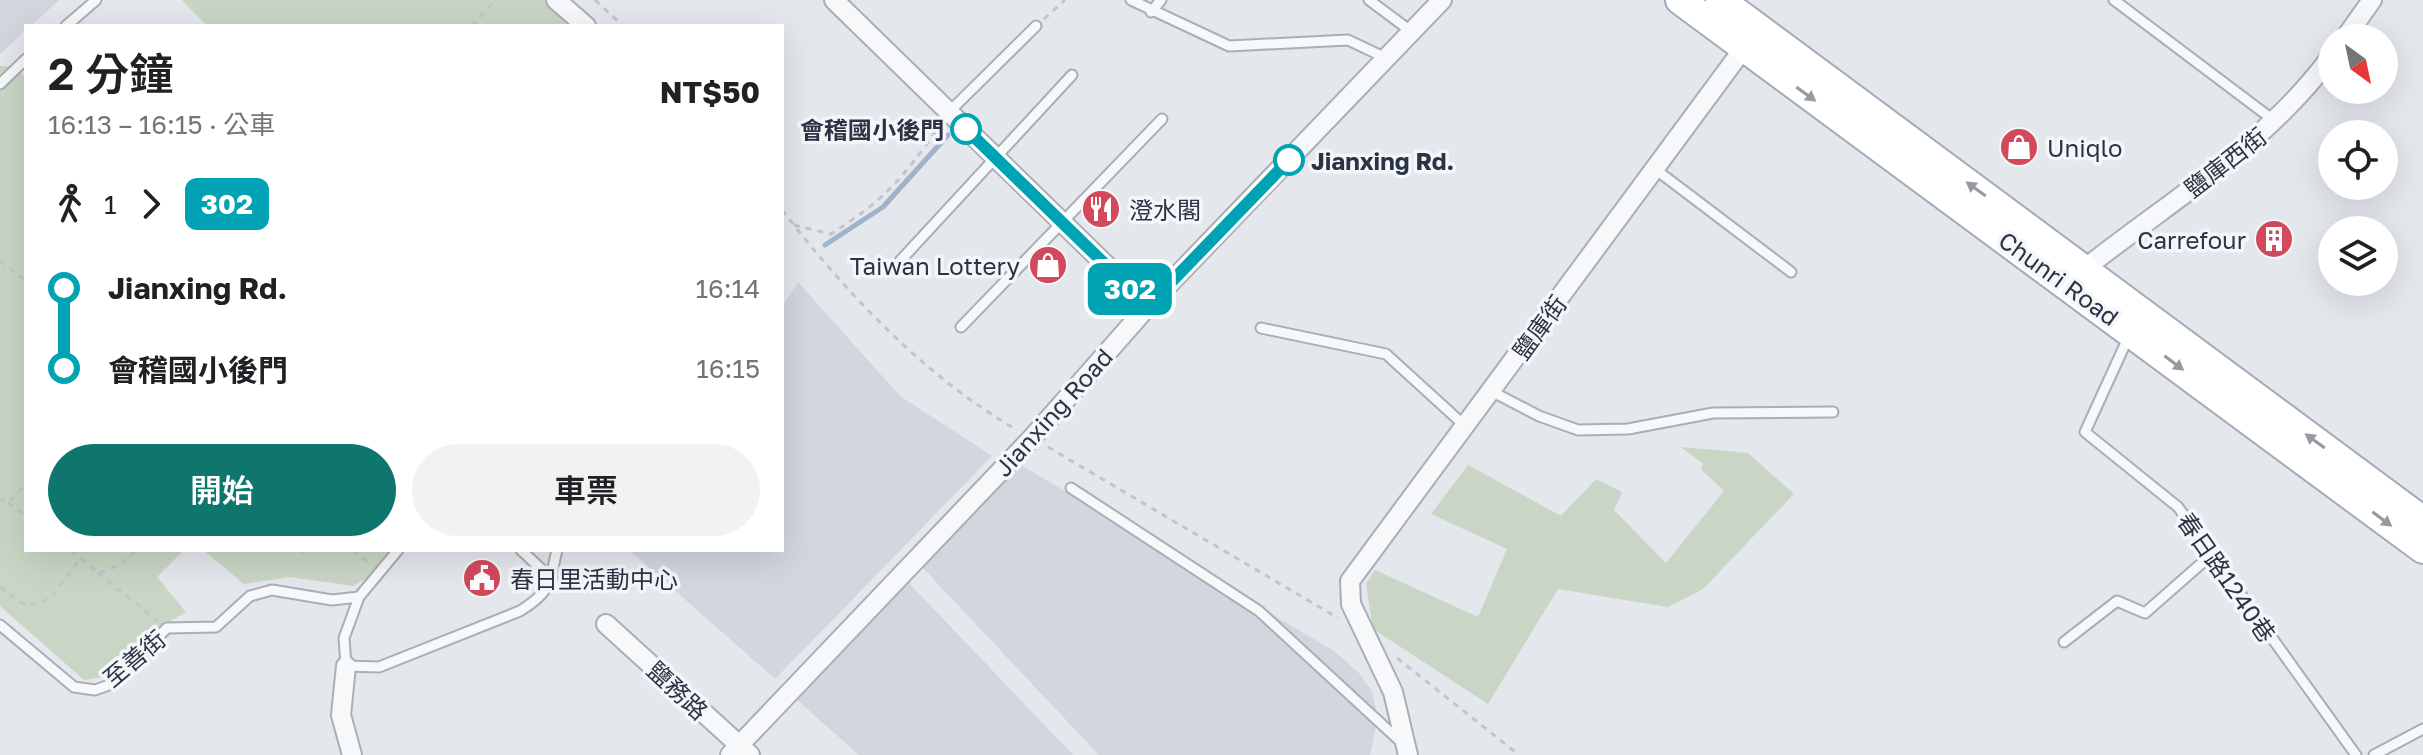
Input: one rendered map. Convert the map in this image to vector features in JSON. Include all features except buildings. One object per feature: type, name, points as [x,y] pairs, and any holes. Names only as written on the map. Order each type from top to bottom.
[{"type":"main road","name":"Chunri Road","points":[[1720,0],[1750,39]]},
{"type":"main road","name":"Chunri Road","points":[[1686,5],[1750,39],[2076,276],[2423,521]]},
{"type":"main road","name":"Chunri Road","points":[[2076,276],[2131,331],[2423,549]]},
{"type":"street","points":[[556,0],[584,24]]},
{"type":"street","points":[[834,0],[1148,306]]},
{"type":"street","name":"Jianxing Road","points":[[739,752],[1032,438],[1148,306],[1442,0]]},
{"type":"street","points":[[2355,24],[2372,0]]},
{"type":"street","name":"鹽庫街","points":[[1407,751],[1393,692],[1361,632],[1351,604],[1350,581],[1750,39]]},
{"type":"street","name":"鹽庫西街","points":[[2076,276],[2276,122],[2318,72]]},
{"type":"street","name":"鹽務路","points":[[606,624],[739,752]]},
{"type":"street","points":[[346,666],[341,715],[352,755]]},
{"type":"lane","points":[[68,24],[96,0]]},
{"type":"lane","points":[[1131,0],[1229,46],[1348,40],[1386,58]]},
{"type":"lane","points":[[1151,12],[1161,0]]},
{"type":"lane","points":[[1369,0],[1412,32]]},
{"type":"lane","points":[[2114,0],[2276,122]]},
{"type":"lane","points":[[956,119],[1036,26]]},
{"type":"lane","points":[[0,84],[24,61]]},
{"type":"lane","points":[[900,261],[1072,75]]},
{"type":"lane","points":[[961,327],[1162,119]]},
{"type":"lane","points":[[1655,169],[1791,272]]},
{"type":"lane","points":[[1261,328],[1386,354],[1465,426]]},
{"type":"lane","name":"春日路1240巷","points":[[2131,331],[2085,432],[2178,507],[2356,755]]},
{"type":"lane","points":[[1491,391],[1539,416],[1578,430],[1628,429],[1713,413],[1833,412]]},
{"type":"lane","points":[[1071,488],[1259,611],[1407,751]]},
{"type":"lane","points":[[396,552],[359,597],[344,638],[346,666],[379,667],[520,611],[541,598],[553,580],[557,552]]},
{"type":"lane","points":[[523,552],[553,580]]},
{"type":"lane","points":[[2064,642],[2117,601],[2145,613],[2211,555]]},
{"type":"lane","name":"至善街","points":[[0,625],[74,687],[95,690],[109,685],[167,628],[216,627],[250,596],[272,590],[332,600],[359,597]]},
{"type":"lane","points":[[2374,755],[2423,729]]},
{"type":"path","points":[[474,24],[495,0]]},
{"type":"path","points":[[595,0],[621,24]]},
{"type":"path","points":[[1036,26],[1065,0]]},
{"type":"path","points":[[794,225],[831,234],[876,205],[956,119]]},
{"type":"path","points":[[784,212],[830,269],[880,320],[973,405],[1025,435]]},
{"type":"path","points":[[0,261],[24,279]]},
{"type":"path","points":[[1038,442],[1338,618]]},
{"type":"path","points":[[8,503],[24,486]]},
{"type":"path","points":[[0,499],[24,515]]},
{"type":"path","points":[[74,552],[167,628]]},
{"type":"path","points":[[98,573],[118,566],[135,552]]},
{"type":"path","points":[[355,552],[378,571]]},
{"type":"path","points":[[0,587],[22,603],[38,605],[53,595],[81,558]]},
{"type":"path","points":[[1386,650],[1519,755]]},
{"type":"shaded area","points":[[0,0],[59,0],[33,24],[24,24],[24,32],[0,54]]},
{"type":"shaded area","points":[[798,282],[900,396],[992,456],[775,679],[631,552],[784,552],[784,304]]},
{"type":"shaded area","points":[[1016,462],[1334,651],[1359,673],[1372,692],[1378,718],[1370,755],[1099,755],[920,565]]},
{"type":"shaded area","points":[[909,583],[1073,755],[859,755],[796,699]]},
{"type":"green space","points":[[182,0],[546,0],[575,24],[205,24]]},
{"type":"green space","points":[[0,66],[15,67],[24,76],[24,552],[182,552],[157,577],[186,612],[162,626],[111,676],[84,680],[0,606]]},
{"type":"green space","points":[[1681,447],[1748,453],[1794,494],[1703,589],[1668,607],[1558,589],[1488,704],[1373,629],[1366,584],[1375,570],[1478,617],[1507,549],[1431,514],[1468,465],[1561,516],[1596,479],[1622,492],[1614,510],[1666,563],[1724,491],[1701,469],[1703,464]]},
{"type":"green space","points":[[205,552],[395,552],[378,571],[353,586],[290,577],[244,584]]},
{"type":"waterway","points":[[825,245],[883,207],[948,135]]},
{"type":"bus line","name":"302","points":[[966,129],[1148,306],[1289,160]]},
{"type":"place","name":"會稽國小後門","points":[[966,129]]},
{"type":"place","name":"Uniqlo","points":[[2019,147]]},
{"type":"place","name":"Jianxing Rd.","points":[[1289,160]]},
{"type":"place","name":"澄水閣","points":[[1101,209]]},
{"type":"place","name":"Carrefour","points":[[2274,239]]},
{"type":"place","name":"Taiwan Lottery","points":[[1048,265]]},
{"type":"place","name":"春日里活動中心","points":[[482,578]]}]
